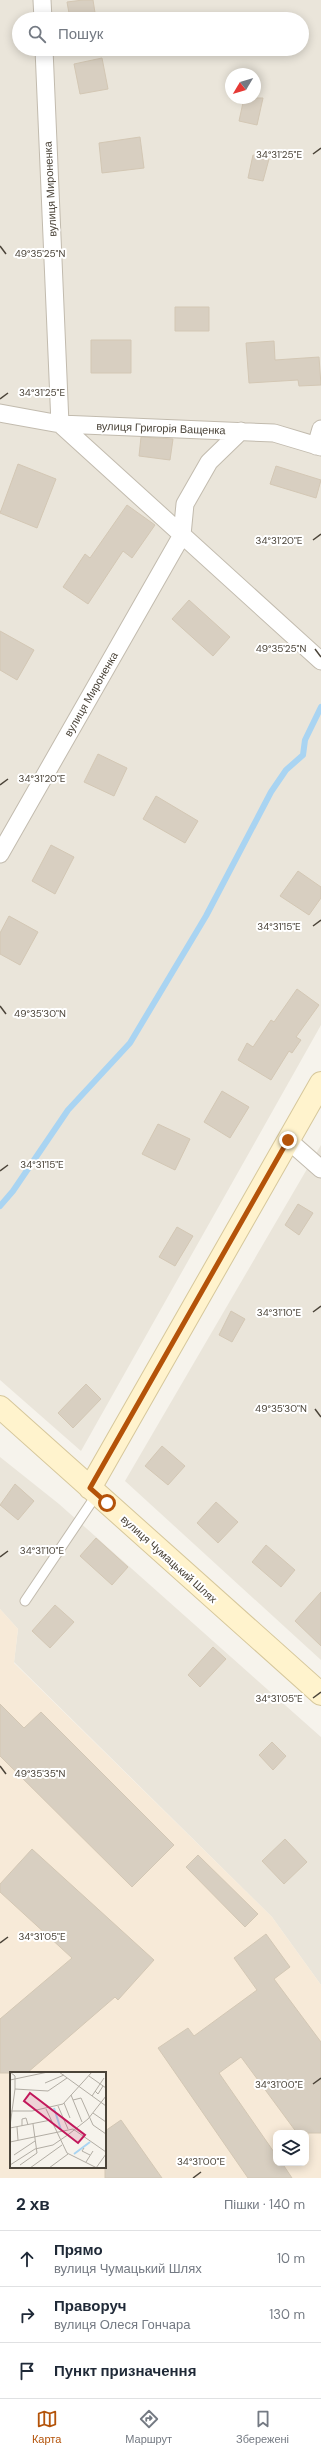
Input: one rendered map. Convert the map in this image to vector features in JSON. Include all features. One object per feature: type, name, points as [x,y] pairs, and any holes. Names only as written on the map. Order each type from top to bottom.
[{"type":"main road","points":[[94,1491],[321,1083]]},
{"type":"main road","name":"вулиця Чумацький Шлях","points":[[0,1407],[321,1694]]},
{"type":"street","points":[[42,0],[42,12]]},
{"type":"street","name":"вулиця Мироненка","points":[[44,56],[60,424]]},
{"type":"street","name":"вулиця Григорія Ващенка","points":[[0,413],[60,424],[274,433],[319,447]]},
{"type":"street","points":[[60,424],[321,661]]},
{"type":"street","points":[[319,447],[321,429]]},
{"type":"street","points":[[182,534],[185,504],[209,462],[240,431]]},
{"type":"street","name":"вулиця Мироненка","points":[[0,854],[182,534]]},
{"type":"street","points":[[288,1140],[321,1169]]},
{"type":"lane","points":[[24,1601],[94,1491]]},
{"type":"shaded area","points":[[0,0],[321,0],[321,1025],[81,1451],[0,1380]]},
{"type":"shaded area","points":[[321,1145],[321,1660],[125,1481]]},
{"type":"shaded area","points":[[0,1457],[59,1504],[321,1737],[321,1985],[272,1917],[14,1662],[18,1629],[0,1609]]},
{"type":"shaded area","points":[[0,1609],[18,1629],[14,1663],[272,1917],[321,1985],[321,2178],[0,2178]]},
{"type":"building","points":[[93,0],[95,12],[69,12],[67,2]]},
{"type":"building","points":[[102,58],[108,89],[80,94],[74,64]]},
{"type":"building","points":[[261,98],[263,98],[257,125],[239,121],[243,104],[261,104]]},
{"type":"building","points":[[140,137],[144,168],[102,173],[99,143]]},
{"type":"building","points":[[253,155],[269,159],[263,181],[248,178]]},
{"type":"building","points":[[175,307],[209,307],[209,331],[175,331]]},
{"type":"building","points":[[91,340],[131,340],[131,373],[91,373]]},
{"type":"building","points":[[274,341],[275,360],[319,357],[321,385],[299,386],[298,380],[249,383],[246,343]]},
{"type":"building","points":[[141,437],[173,439],[170,460],[139,456]]},
{"type":"building","points":[[18,464],[56,479],[37,528],[0,513]]},
{"type":"building","points":[[276,466],[321,480],[316,498],[270,484]]},
{"type":"building","points":[[127,505],[155,525],[132,558],[123,551],[88,604],[63,587],[85,554],[90,558]]},
{"type":"building","points":[[189,600],[230,637],[213,656],[172,619]]},
{"type":"building","points":[[0,631],[34,650],[17,680],[0,670]]},
{"type":"building","points":[[98,754],[127,768],[114,796],[84,782]]},
{"type":"building","points":[[156,796],[198,821],[185,843],[143,819]]},
{"type":"building","points":[[51,845],[74,857],[55,894],[32,881]]},
{"type":"building","points":[[298,871],[321,887],[321,898],[309,915],[280,896]]},
{"type":"building","points":[[9,916],[38,932],[20,965],[0,954],[0,933]]},
{"type":"building","points":[[297,989],[319,1005],[296,1037],[301,1040],[292,1053],[289,1051],[271,1080],[238,1060],[247,1043],[253,1047],[271,1020],[274,1022]]},
{"type":"building","points":[[222,1091],[249,1107],[230,1138],[204,1122]]},
{"type":"building","points":[[158,1124],[190,1139],[175,1170],[142,1154]]},
{"type":"building","points":[[298,1204],[313,1213],[299,1235],[285,1225]]},
{"type":"building","points":[[177,1227],[193,1236],[175,1266],[159,1257]]},
{"type":"building","points":[[231,1311],[245,1319],[232,1342],[219,1335]]},
{"type":"building","points":[[86,1384],[101,1399],[73,1428],[58,1413]]},
{"type":"building","points":[[162,1446],[185,1466],[168,1485],[145,1466]]},
{"type":"building","points":[[15,1484],[34,1501],[18,1520],[0,1505]]},
{"type":"building","points":[[216,1502],[238,1522],[218,1543],[197,1523]]},
{"type":"building","points":[[96,1538],[128,1567],[112,1585],[80,1556]]},
{"type":"building","points":[[266,1545],[295,1570],[281,1587],[252,1562]]},
{"type":"building","points":[[321,1592],[321,1646],[295,1621]]},
{"type":"building","points":[[55,1605],[74,1622],[50,1648],[32,1631]]},
{"type":"building","points":[[213,1647],[226,1659],[200,1687],[188,1675]]},
{"type":"building","points":[[0,1704],[24,1728],[41,1712],[174,1845],[132,1887],[0,1756]]},
{"type":"building","points":[[272,1742],[286,1756],[273,1770],[259,1755]]},
{"type":"building","points":[[285,1839],[307,1862],[284,1884],[262,1861]]},
{"type":"building","points":[[32,1849],[154,1960],[118,2000],[115,1997],[28,2072],[0,2073],[0,2019],[72,1958],[0,1892],[0,1884]]},
{"type":"building","points":[[198,1855],[258,1914],[245,1927],[186,1867]]},
{"type":"building","points":[[266,1934],[290,1967],[274,1979],[321,2042],[321,2133],[309,2133],[309,2130],[295,2130],[241,2057],[219,2073],[273,2151],[273,2166],[284,2166],[292,2178],[248,2178],[158,2048],[188,2028],[194,2036],[257,1990],[234,1958]]},
{"type":"building","points":[[121,2120],[162,2178],[105,2178],[106,2130]]},
{"type":"waterway","points":[[0,1206],[13,1191],[68,1110],[130,1043],[206,916],[271,792],[286,770],[303,755],[305,740],[321,707]]},
{"type":"route","points":[[107,1503],[90,1488],[288,1140]]}]
